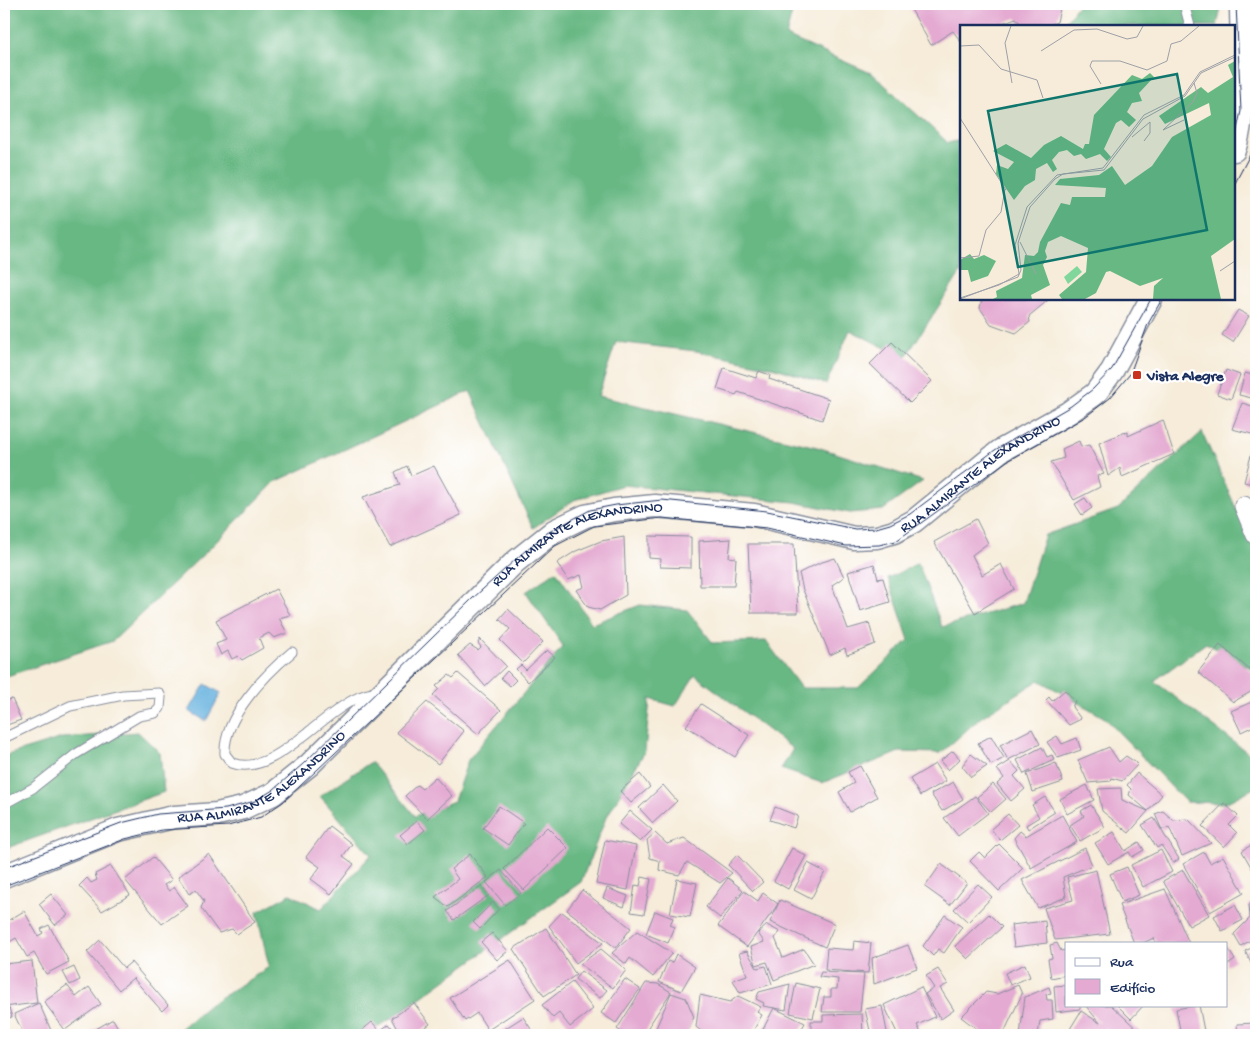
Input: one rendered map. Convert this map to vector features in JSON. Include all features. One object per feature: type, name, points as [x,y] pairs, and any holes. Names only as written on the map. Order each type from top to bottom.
[{"type":"street","points":[[1235,147],[1240,134],[1241,4]]},
{"type":"street","name":"RUA ALMIRANTE ALEXANDRINO","points":[[4,876],[118,830],[174,817],[217,814],[243,808],[272,794],[310,765],[515,562],[554,531],[585,516],[614,510],[655,506],[754,515],[854,538],[877,537],[894,532],[914,521],[1000,451],[1068,413],[1094,394],[1112,370],[1150,300]]},
{"type":"lane","points":[[1184,4],[1190,25]]},
{"type":"lane","points":[[292,652],[267,674],[248,696],[224,745],[225,754],[232,763],[246,766],[280,754],[356,698],[383,692]]},
{"type":"lane","points":[[4,804],[34,788],[76,754],[139,716],[154,712],[160,708],[161,697],[159,694],[123,695],[70,706],[8,736]]},
{"type":"green space","points":[[4,4],[794,4],[786,36],[873,74],[948,143],[960,140],[960,274],[905,358],[850,330],[826,384],[776,368],[696,351],[616,342],[598,396],[817,447],[923,481],[883,510],[850,513],[794,502],[623,485],[574,500],[533,528],[470,391],[275,482],[214,544],[113,641],[4,677]]},
{"type":"green space","points":[[1079,4],[1222,4],[1217,25],[1063,25]]},
{"type":"green space","points":[[1202,432],[1256,553],[1256,671],[1206,643],[1154,681],[1256,759],[1256,787],[1225,803],[1186,802],[1105,718],[1039,680],[980,718],[941,753],[899,752],[822,783],[781,769],[793,749],[695,675],[675,706],[650,699],[645,751],[605,820],[581,882],[392,1018],[366,1035],[173,1035],[209,1005],[269,967],[257,912],[290,894],[321,909],[371,855],[320,796],[371,762],[415,816],[454,801],[468,760],[563,646],[526,592],[556,571],[592,624],[640,605],[687,610],[713,643],[766,641],[801,688],[858,688],[909,640],[888,578],[918,563],[942,627],[1023,603],[1045,535],[1118,509]]},
{"type":"green space","points":[[138,732],[160,753],[164,792],[4,849],[4,756],[62,738]]},
{"type":"water","points":[[205,684],[221,693],[206,721],[189,711]]},
{"type":"building","points":[[908,4],[1061,4],[1057,22],[1049,25],[1021,25],[1016,18],[1000,25],[960,25],[960,41],[953,31],[931,45]]},
{"type":"building","points":[[982,300],[1047,300],[1029,316],[1030,322],[1016,333],[991,324],[980,308]]},
{"type":"building","points":[[1238,310],[1249,316],[1233,342],[1222,335]]},
{"type":"building","points":[[892,342],[932,381],[910,403],[870,364]]},
{"type":"building","points":[[724,368],[756,378],[759,371],[770,375],[769,379],[829,399],[822,420],[738,392],[736,395],[717,389]]},
{"type":"building","points":[[1226,370],[1240,375],[1231,399],[1217,394]]},
{"type":"building","points":[[1245,373],[1256,376],[1256,399],[1239,395]]},
{"type":"building","points":[[1242,403],[1256,407],[1256,435],[1232,429]]},
{"type":"building","points":[[1163,420],[1174,454],[1122,477],[1120,468],[1108,476],[1099,443],[1128,431],[1128,436]]},
{"type":"building","points":[[1079,441],[1081,447],[1089,445],[1104,474],[1097,476],[1100,487],[1074,500],[1051,462],[1064,458],[1062,449]]},
{"type":"building","points":[[1256,441],[1256,485],[1244,482]]},
{"type":"building","points":[[407,466],[411,476],[434,466],[461,515],[390,547],[363,497],[400,485],[395,472]]},
{"type":"building","points":[[1085,498],[1092,508],[1082,515],[1075,504]]},
{"type":"building","points":[[976,519],[988,543],[972,555],[982,575],[1001,564],[1014,589],[975,613],[934,542]]},
{"type":"building","points":[[649,536],[691,537],[691,568],[660,567],[661,559],[649,558]]},
{"type":"building","points":[[624,537],[626,595],[600,610],[588,607],[576,590],[584,587],[581,575],[568,580],[557,563],[576,551],[601,541]]},
{"type":"building","points":[[731,539],[729,557],[736,558],[734,586],[700,586],[699,541]]},
{"type":"building","points":[[748,544],[794,544],[798,613],[751,613]]},
{"type":"building","points":[[835,558],[844,577],[832,585],[848,629],[869,623],[875,644],[847,655],[845,648],[830,655],[803,590],[799,573],[819,563]]},
{"type":"building","points":[[874,564],[878,579],[883,578],[890,602],[860,611],[848,572]]},
{"type":"building","points":[[276,589],[290,615],[279,618],[287,633],[274,638],[269,633],[259,638],[263,648],[242,660],[238,656],[232,659],[228,651],[221,655],[216,644],[226,640],[216,620]]},
{"type":"building","points":[[508,609],[543,642],[523,663],[500,640],[510,629],[499,619]]},
{"type":"building","points":[[480,639],[506,666],[485,686],[458,655],[470,645],[478,650],[481,647],[478,643]]},
{"type":"building","points":[[1220,645],[1256,675],[1256,689],[1233,702],[1198,672]]},
{"type":"building","points":[[547,650],[555,657],[528,682],[516,669],[521,665],[526,670]]},
{"type":"building","points":[[507,671],[516,680],[510,686],[501,678]]},
{"type":"building","points":[[458,673],[501,710],[478,734],[433,695],[439,689],[436,686],[449,675],[453,678]]},
{"type":"building","points":[[1065,690],[1075,701],[1072,707],[1081,719],[1069,725],[1046,700],[1049,697],[1052,701]]},
{"type":"building","points":[[12,699],[21,720],[4,726],[4,701]]},
{"type":"building","points":[[1256,700],[1256,725],[1241,732],[1231,711]]},
{"type":"building","points":[[427,702],[464,731],[438,764],[396,732]]},
{"type":"building","points":[[701,704],[749,735],[735,757],[686,726]]},
{"type":"building","points":[[1032,729],[1040,744],[1008,760],[1000,745]]},
{"type":"building","points":[[991,736],[1004,758],[991,765],[978,743]]},
{"type":"building","points":[[1057,736],[1062,744],[1077,738],[1081,750],[1058,758],[1047,742]]},
{"type":"building","points":[[1042,747],[1047,757],[1052,755],[1054,760],[1024,774],[1017,760]]},
{"type":"building","points":[[1109,747],[1119,762],[1126,756],[1138,764],[1122,781],[1112,778],[1111,781],[1088,783],[1078,760]]},
{"type":"building","points":[[953,751],[960,759],[948,770],[940,761]]},
{"type":"building","points":[[971,754],[987,766],[971,777],[962,766]]},
{"type":"building","points":[[1010,761],[1019,771],[1014,776],[1025,789],[1011,801],[997,784],[1004,778],[997,769]]},
{"type":"building","points":[[1056,763],[1063,782],[1033,792],[1027,774]]},
{"type":"building","points":[[935,764],[946,781],[920,796],[910,779]]},
{"type":"building","points":[[860,766],[877,797],[850,812],[839,792],[854,783],[848,772]]},
{"type":"building","points":[[1137,773],[1162,795],[1129,833],[1102,811],[1098,789],[1121,788],[1122,800],[1148,811],[1129,795],[1131,789],[1127,785]]},
{"type":"building","points":[[640,774],[650,787],[631,803],[620,791]]},
{"type":"building","points":[[435,777],[452,796],[427,819],[405,796],[417,785],[422,789]]},
{"type":"building","points":[[953,782],[963,799],[942,811],[931,794]]},
{"type":"building","points":[[993,784],[1006,799],[991,812],[977,797]]},
{"type":"building","points":[[663,785],[677,801],[653,823],[639,808]]},
{"type":"building","points":[[1087,785],[1094,800],[1067,814],[1060,799]]},
{"type":"building","points":[[975,796],[988,813],[958,836],[944,818]]},
{"type":"building","points":[[1045,797],[1055,812],[1028,829],[1026,825],[1039,817],[1032,805]]},
{"type":"building","points":[[1224,803],[1238,816],[1229,825],[1237,833],[1224,847],[1202,826]]},
{"type":"building","points":[[1091,805],[1105,827],[1080,841],[1070,825],[1084,816],[1081,811]]},
{"type":"building","points":[[499,806],[524,823],[508,845],[483,828]]},
{"type":"building","points":[[775,807],[798,816],[794,828],[770,820]]},
{"type":"building","points":[[630,811],[652,830],[640,842],[619,824]]},
{"type":"building","points":[[1163,811],[1173,820],[1188,819],[1211,843],[1182,856],[1169,827],[1162,830],[1155,814]]},
{"type":"building","points":[[1008,814],[1018,825],[1000,840],[991,829]]},
{"type":"building","points":[[1062,815],[1077,842],[1031,868],[1014,838],[1020,831],[1026,836]]},
{"type":"building","points":[[1154,818],[1179,859],[1173,863],[1161,845],[1157,848],[1142,825]]},
{"type":"building","points":[[417,821],[425,830],[408,844],[400,835]]},
{"type":"building","points":[[329,826],[352,844],[343,856],[354,864],[331,894],[311,879],[320,867],[306,857]]},
{"type":"building","points":[[547,827],[568,848],[524,890],[504,869]]},
{"type":"building","points":[[1114,832],[1125,851],[1139,842],[1144,850],[1132,857],[1129,852],[1108,864],[1095,843]]},
{"type":"building","points":[[655,833],[667,844],[684,838],[732,873],[720,883],[687,862],[679,875],[659,870],[660,861],[650,858],[647,840]]},
{"type":"building","points":[[605,840],[636,846],[628,890],[596,884]]},
{"type":"building","points":[[1256,842],[1256,871],[1254,872],[1242,851]]},
{"type":"building","points":[[999,844],[1023,868],[999,891],[970,861],[979,852],[985,858]]},
{"type":"building","points":[[792,848],[806,856],[788,889],[774,881]]},
{"type":"building","points":[[1085,848],[1092,865],[1063,877],[1066,897],[1038,908],[1022,880]]},
{"type":"building","points":[[1161,850],[1172,872],[1143,887],[1131,865]]},
{"type":"building","points":[[1204,852],[1210,863],[1223,856],[1244,893],[1210,912],[1183,864]]},
{"type":"building","points":[[209,854],[255,922],[237,934],[232,929],[219,933],[201,908],[204,901],[196,890],[189,894],[178,877]]},
{"type":"building","points":[[470,854],[488,877],[448,907],[435,897],[458,879],[451,869]]},
{"type":"building","points":[[737,855],[763,882],[753,891],[728,865]]},
{"type":"building","points":[[153,857],[172,880],[164,885],[169,891],[174,887],[188,906],[162,924],[125,880]]},
{"type":"building","points":[[808,863],[825,872],[811,899],[794,890]]},
{"type":"building","points":[[941,864],[967,883],[950,905],[925,887]]},
{"type":"building","points":[[111,866],[130,895],[102,911],[79,886],[87,878],[91,883],[97,880],[95,874]]},
{"type":"building","points":[[1127,867],[1139,895],[1122,902],[1110,874]]},
{"type":"building","points":[[501,870],[521,893],[505,905],[486,882]]},
{"type":"building","points":[[1096,870],[1110,934],[1055,940],[1044,908],[1073,900],[1067,877]]},
{"type":"building","points":[[1183,870],[1209,915],[1189,926],[1163,881]]},
{"type":"building","points":[[642,877],[651,879],[644,914],[631,912],[635,885],[640,886]]},
{"type":"building","points":[[728,878],[743,890],[720,918],[706,907]]},
{"type":"building","points":[[677,879],[697,883],[690,917],[670,914]]},
{"type":"building","points":[[978,884],[992,897],[968,922],[954,909]]},
{"type":"building","points":[[482,886],[489,895],[454,920],[447,911]]},
{"type":"building","points":[[607,888],[628,896],[624,907],[603,898]]},
{"type":"building","points":[[1165,889],[1189,942],[1156,942],[1154,938],[1145,942],[1134,942],[1119,905]]},
{"type":"building","points":[[582,890],[631,928],[616,948],[567,910]]},
{"type":"building","points":[[744,891],[758,901],[763,893],[778,904],[747,947],[718,926]]},
{"type":"building","points":[[51,894],[68,915],[55,925],[39,904]]},
{"type":"building","points":[[780,900],[835,924],[825,947],[770,922]]},
{"type":"building","points":[[1256,900],[1256,937],[1241,946],[1234,934],[1250,918],[1249,905]]},
{"type":"building","points":[[493,902],[499,909],[480,929],[473,922]]},
{"type":"building","points":[[1235,905],[1243,920],[1222,931],[1214,916]]},
{"type":"building","points":[[24,911],[38,936],[43,933],[41,929],[49,925],[69,962],[46,974],[34,953],[27,957],[16,938],[8,943],[4,936],[4,923]]},
{"type":"building","points":[[655,911],[673,918],[670,925],[675,927],[668,943],[646,934]]},
{"type":"building","points":[[562,912],[603,943],[576,963],[549,926]]},
{"type":"building","points":[[989,914],[1002,927],[968,959],[955,946]]},
{"type":"building","points":[[945,915],[962,927],[944,953],[938,949],[933,956],[923,946]]},
{"type":"building","points":[[1045,921],[1047,943],[1014,947],[1011,925]]},
{"type":"building","points":[[767,925],[780,932],[775,938],[783,958],[804,949],[814,964],[774,980],[767,962],[756,965],[751,947],[764,942],[758,933]]},
{"type":"building","points":[[546,928],[576,975],[544,996],[513,949]]},
{"type":"building","points":[[637,931],[672,953],[653,977],[630,958],[626,964],[612,953]]},
{"type":"building","points":[[492,933],[508,951],[497,960],[481,942]]},
{"type":"building","points":[[100,940],[124,968],[131,962],[168,1005],[162,1011],[133,978],[119,990],[87,952]]},
{"type":"building","points":[[854,941],[871,943],[868,973],[825,970],[827,948],[853,950]]},
{"type":"building","points":[[1057,943],[1061,951],[1065,950],[1065,975],[1051,978],[1048,959],[1052,958],[1050,945]]},
{"type":"building","points":[[908,945],[917,968],[874,984],[872,958]]},
{"type":"building","points":[[1256,946],[1256,970],[1255,971],[1245,951]]},
{"type":"building","points":[[1228,948],[1235,960],[1228,965]]},
{"type":"building","points":[[601,949],[626,970],[613,988],[580,964]]},
{"type":"building","points":[[747,951],[757,968],[766,966],[772,984],[740,993],[733,980],[747,975],[739,953]]},
{"type":"building","points":[[676,954],[695,967],[681,991],[659,982],[668,961],[672,963]]},
{"type":"building","points":[[510,960],[535,999],[488,1030],[477,1013],[465,1021],[450,998]]},
{"type":"building","points":[[32,961],[37,1003],[4,1007],[4,964]]},
{"type":"building","points":[[1025,964],[1030,977],[1010,985],[1005,973]]},
{"type":"building","points":[[74,967],[80,980],[70,985],[63,972]]},
{"type":"building","points":[[938,969],[948,984],[940,988],[954,1010],[941,1019],[925,994],[934,988],[926,976]]},
{"type":"building","points":[[581,971],[607,990],[600,998],[575,979]]},
{"type":"building","points":[[821,972],[864,974],[860,1012],[822,1012],[824,997],[831,997],[831,989],[837,989],[838,979],[819,977]]},
{"type":"building","points":[[625,979],[640,989],[616,1023],[601,1013]]},
{"type":"building","points":[[572,982],[593,1009],[570,1027],[559,1013],[553,1018],[542,1005]]},
{"type":"building","points":[[646,983],[658,984],[671,992],[643,1035],[626,1035],[617,1029]]},
{"type":"building","points":[[796,983],[820,989],[813,1018],[790,1013]]},
{"type":"building","points":[[790,984],[786,1010],[763,1006],[764,1003],[756,999],[759,992]]},
{"type":"building","points":[[67,985],[76,997],[89,987],[101,1004],[65,1030],[44,1002]]},
{"type":"building","points":[[1018,985],[1022,994],[1003,1035],[985,1035],[961,1017],[986,992],[997,994]]},
{"type":"building","points":[[1065,985],[1065,1006],[1080,1006],[1080,1009],[1056,1012],[1054,986]]},
{"type":"building","points":[[921,987],[935,1017],[917,1025],[921,1033],[916,1035],[898,1035],[884,1005]]},
{"type":"building","points":[[1049,987],[1051,993],[1046,994],[1047,1000],[1052,1000],[1053,1019],[1040,1021],[1038,1035],[1020,1035],[1025,997]]},
{"type":"building","points":[[671,993],[686,998],[694,1017],[686,1035],[653,1035]]},
{"type":"building","points":[[700,995],[730,1002],[738,996],[761,1007],[757,1012],[762,1015],[751,1035],[706,1035],[696,1027]]},
{"type":"building","points":[[39,1003],[53,1035],[24,1035],[14,1014]]},
{"type":"building","points":[[414,1003],[430,1024],[421,1030],[425,1035],[401,1035],[392,1018]]},
{"type":"building","points":[[882,1006],[887,1032],[871,1035],[865,1009]]},
{"type":"building","points":[[1086,1006],[1112,1006],[1140,1032],[1137,1035],[1113,1035],[1106,1028],[1101,1035],[1080,1035],[1070,1029],[1081,1011],[1100,1023]]},
{"type":"building","points":[[1118,1006],[1143,1006],[1131,1019]]},
{"type":"building","points":[[1199,1006],[1204,1031],[1181,1035],[1176,1009]]},
{"type":"building","points":[[9,1008],[12,1017],[4,1019],[4,1009]]},
{"type":"building","points":[[774,1008],[805,1023],[798,1035],[760,1035]]},
{"type":"building","points":[[862,1014],[863,1035],[811,1035],[811,1021],[823,1021],[823,1015]]},
{"type":"building","points":[[523,1017],[535,1035],[495,1035]]},
{"type":"building","points":[[113,1019],[122,1035],[93,1035],[91,1032]]},
{"type":"building","points":[[372,1022],[380,1031],[389,1024],[398,1035],[363,1035],[360,1032]]},
{"type":"building","points":[[1255,1023],[1256,1035],[1238,1035],[1237,1024]]},
{"type":"building","points":[[1216,1031],[1235,1031],[1235,1035],[1216,1035]]},
{"type":"tram line","points":[[1235,139],[1241,111],[1236,4]]},
{"type":"tram line","points":[[1251,4],[1256,72]]},
{"type":"tram line","points":[[1235,183],[1254,147],[1256,137]]},
{"type":"tram line","points":[[4,868],[121,823],[158,814],[226,809],[255,801],[273,790],[303,764],[472,599],[526,550],[547,533],[590,510],[662,500],[767,511],[855,529],[876,528],[890,524],[910,514],[995,450],[1071,406],[1093,389],[1112,369],[1150,300]]},
{"type":"tram line","points":[[4,886],[125,839],[162,830],[228,826],[261,817],[283,802],[555,546],[594,526],[662,518],[767,528],[846,546],[879,545],[896,541],[1007,461],[1085,417],[1110,398],[1130,374],[1148,324],[1161,300]]},
{"type":"place","name":"Vista Alegre","points":[[1137,375]]}]
